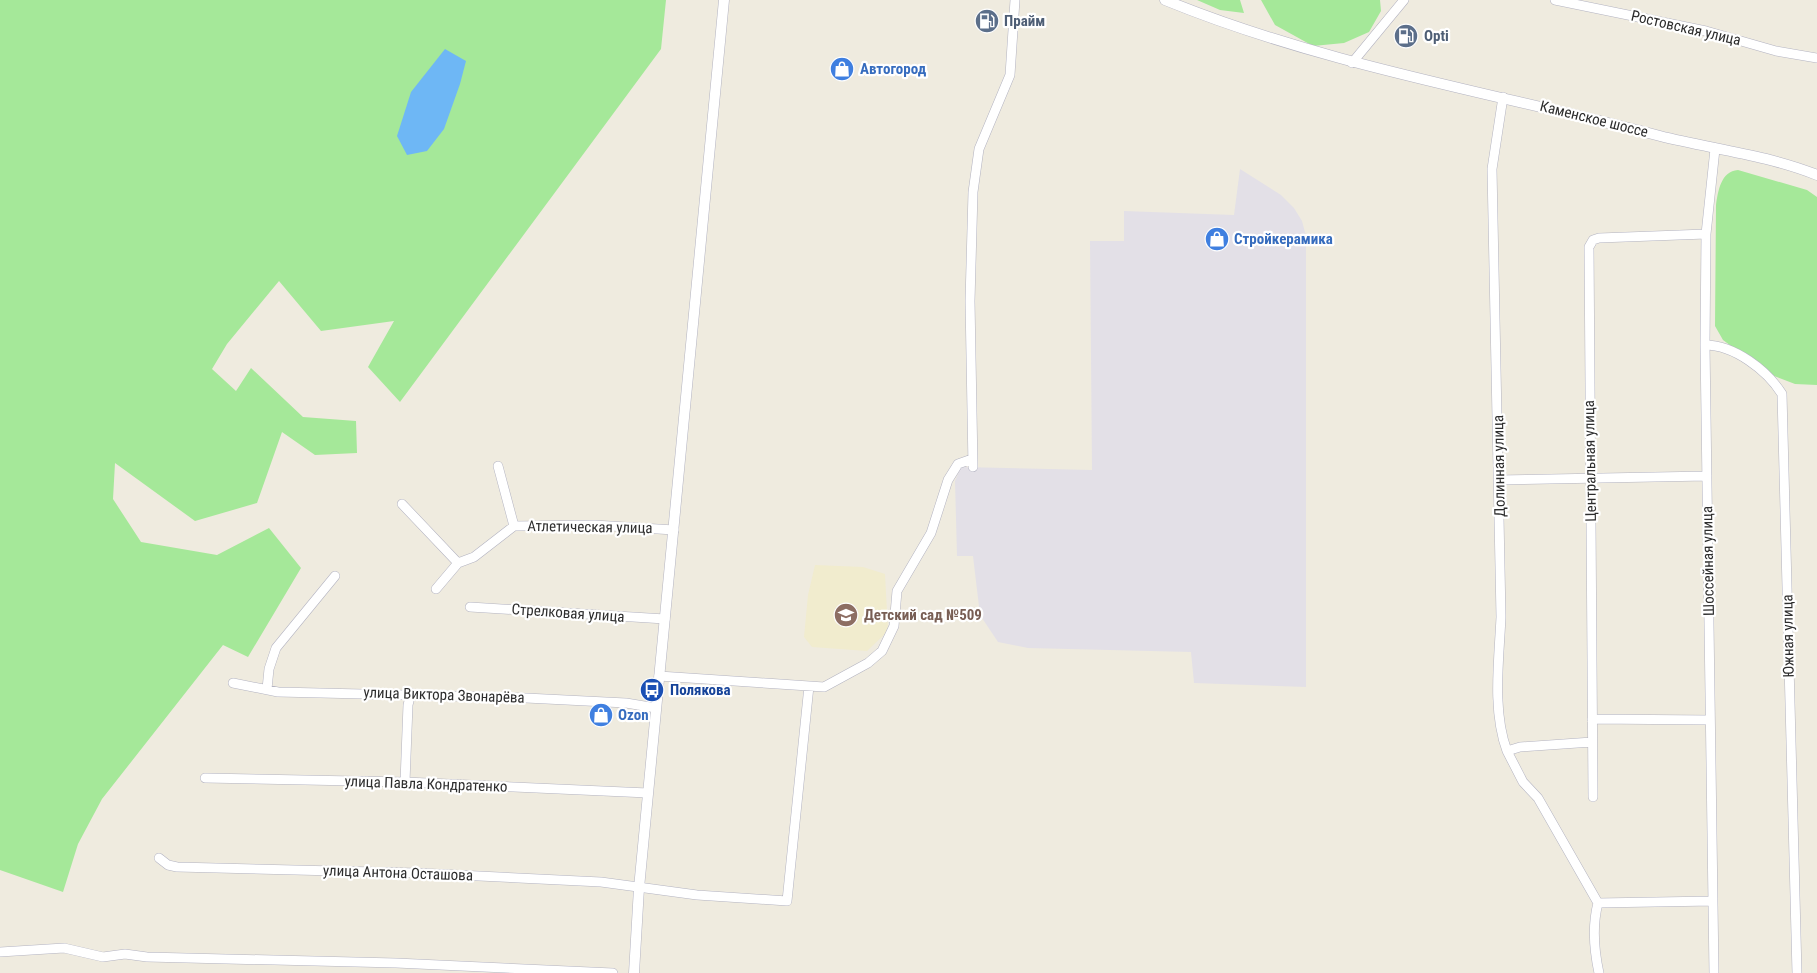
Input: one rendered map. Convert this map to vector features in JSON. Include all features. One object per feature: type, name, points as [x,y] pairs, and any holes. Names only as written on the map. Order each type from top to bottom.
[{"type":"street","points":[[634,973],[639,888],[724,0]]},
{"type":"street","points":[[660,676],[824,687],[868,663],[882,651],[894,626],[898,591],[931,533],[948,480],[958,464],[972,463],[970,301],[973,192],[979,149],[1010,75],[1015,0]]},
{"type":"street","name":"Каменское шоссе","points":[[1166,0],[1266,37],[1352,63],[1770,161],[1817,175]]},
{"type":"street","points":[[1352,63],[1403,0]]},
{"type":"street","name":"Ростовская улица","points":[[1555,0],[1706,30],[1776,51],[1817,58]]},
{"type":"street","name":"Долинная улица","points":[[1503,97],[1492,169],[1499,480],[1500,705],[1503,740],[1523,782],[1538,798],[1598,903]]},
{"type":"street","name":"Шоссейная улица","points":[[1714,973],[1705,345],[1706,234],[1715,149]]},
{"type":"street","name":"Центральная улица","points":[[1593,797],[1589,247],[1593,240],[1599,238],[1706,234]]},
{"type":"street","name":"Южная улица","points":[[1705,345],[1718,345],[1747,361],[1775,382],[1782,394],[1797,973]]},
{"type":"street","points":[[498,466],[514,526]]},
{"type":"street","points":[[1499,480],[1707,476]]},
{"type":"street","points":[[402,504],[458,563],[436,590]]},
{"type":"street","name":"Атлетическая улица","points":[[458,563],[474,557],[514,526],[594,524],[674,530]]},
{"type":"street","points":[[267,690],[269,669],[276,648],[335,576]]},
{"type":"street","name":"Стрелковая улица","points":[[470,607],[665,619]]},
{"type":"street","name":"улица Виктора Звонарёва","points":[[233,682],[278,692],[411,693],[626,703],[656,708]]},
{"type":"street","name":"улица Антона Осташова","points":[[158,858],[168,865],[177,867],[417,873],[601,882],[697,895],[788,901],[809,686]]},
{"type":"street","points":[[405,782],[408,705],[411,693]]},
{"type":"street","points":[[1592,719],[1710,720]]},
{"type":"street","points":[[1507,751],[1520,747],[1592,742]]},
{"type":"street","name":"улица Павла Кондратенко","points":[[204,778],[405,782],[648,793]]},
{"type":"street","points":[[1599,973],[1596,959],[1594,918],[1598,903],[1713,901]]},
{"type":"street","points":[[0,952],[64,948],[104,957],[125,954],[147,957],[396,963],[613,973]]},
{"type":"shaded area","points":[[1240,169],[1281,195],[1294,208],[1302,221],[1306,236],[1306,687],[1194,683],[1191,652],[1028,648],[998,642],[980,615],[973,556],[957,556],[955,481],[961,467],[1092,470],[1090,241],[1124,241],[1124,211],[1234,215]]},
{"type":"shaded area","name":"Детский сад №509","points":[[815,565],[863,567],[885,574],[888,631],[867,651],[812,647],[804,637],[808,595]]},
{"type":"green space","points":[[0,0],[666,0],[661,49],[400,402],[368,367],[394,321],[321,331],[279,281],[227,344],[212,369],[236,391],[251,368],[303,417],[356,421],[357,453],[315,455],[282,432],[257,503],[195,521],[115,463],[113,499],[141,542],[217,555],[269,528],[301,568],[248,657],[223,645],[102,799],[78,844],[63,892],[0,870]]},
{"type":"green space","points":[[1197,0],[1240,0],[1244,13],[1220,10]]},
{"type":"green space","points":[[1261,0],[1380,0],[1381,11],[1369,32],[1344,43],[1313,46],[1275,25]]},
{"type":"green space","points":[[1738,170],[1807,190],[1817,197],[1817,385],[1795,384],[1769,374],[1723,340],[1715,326],[1716,205],[1719,188],[1724,178],[1732,171]]},
{"type":"water","points":[[445,49],[466,61],[444,129],[427,151],[407,155],[397,136],[411,92]]},
{"type":"place","name":"Прайм","points":[[987,21]]},
{"type":"place","name":"Opti","points":[[1406,36]]},
{"type":"place","name":"Автогород","points":[[842,69]]},
{"type":"place","name":"Стройкерамика","points":[[1217,239]]},
{"type":"place","name":"Детский сад №509","points":[[846,615]]},
{"type":"place","name":"Полякова","points":[[652,690]]},
{"type":"place","name":"Ozon","points":[[601,715]]}]
